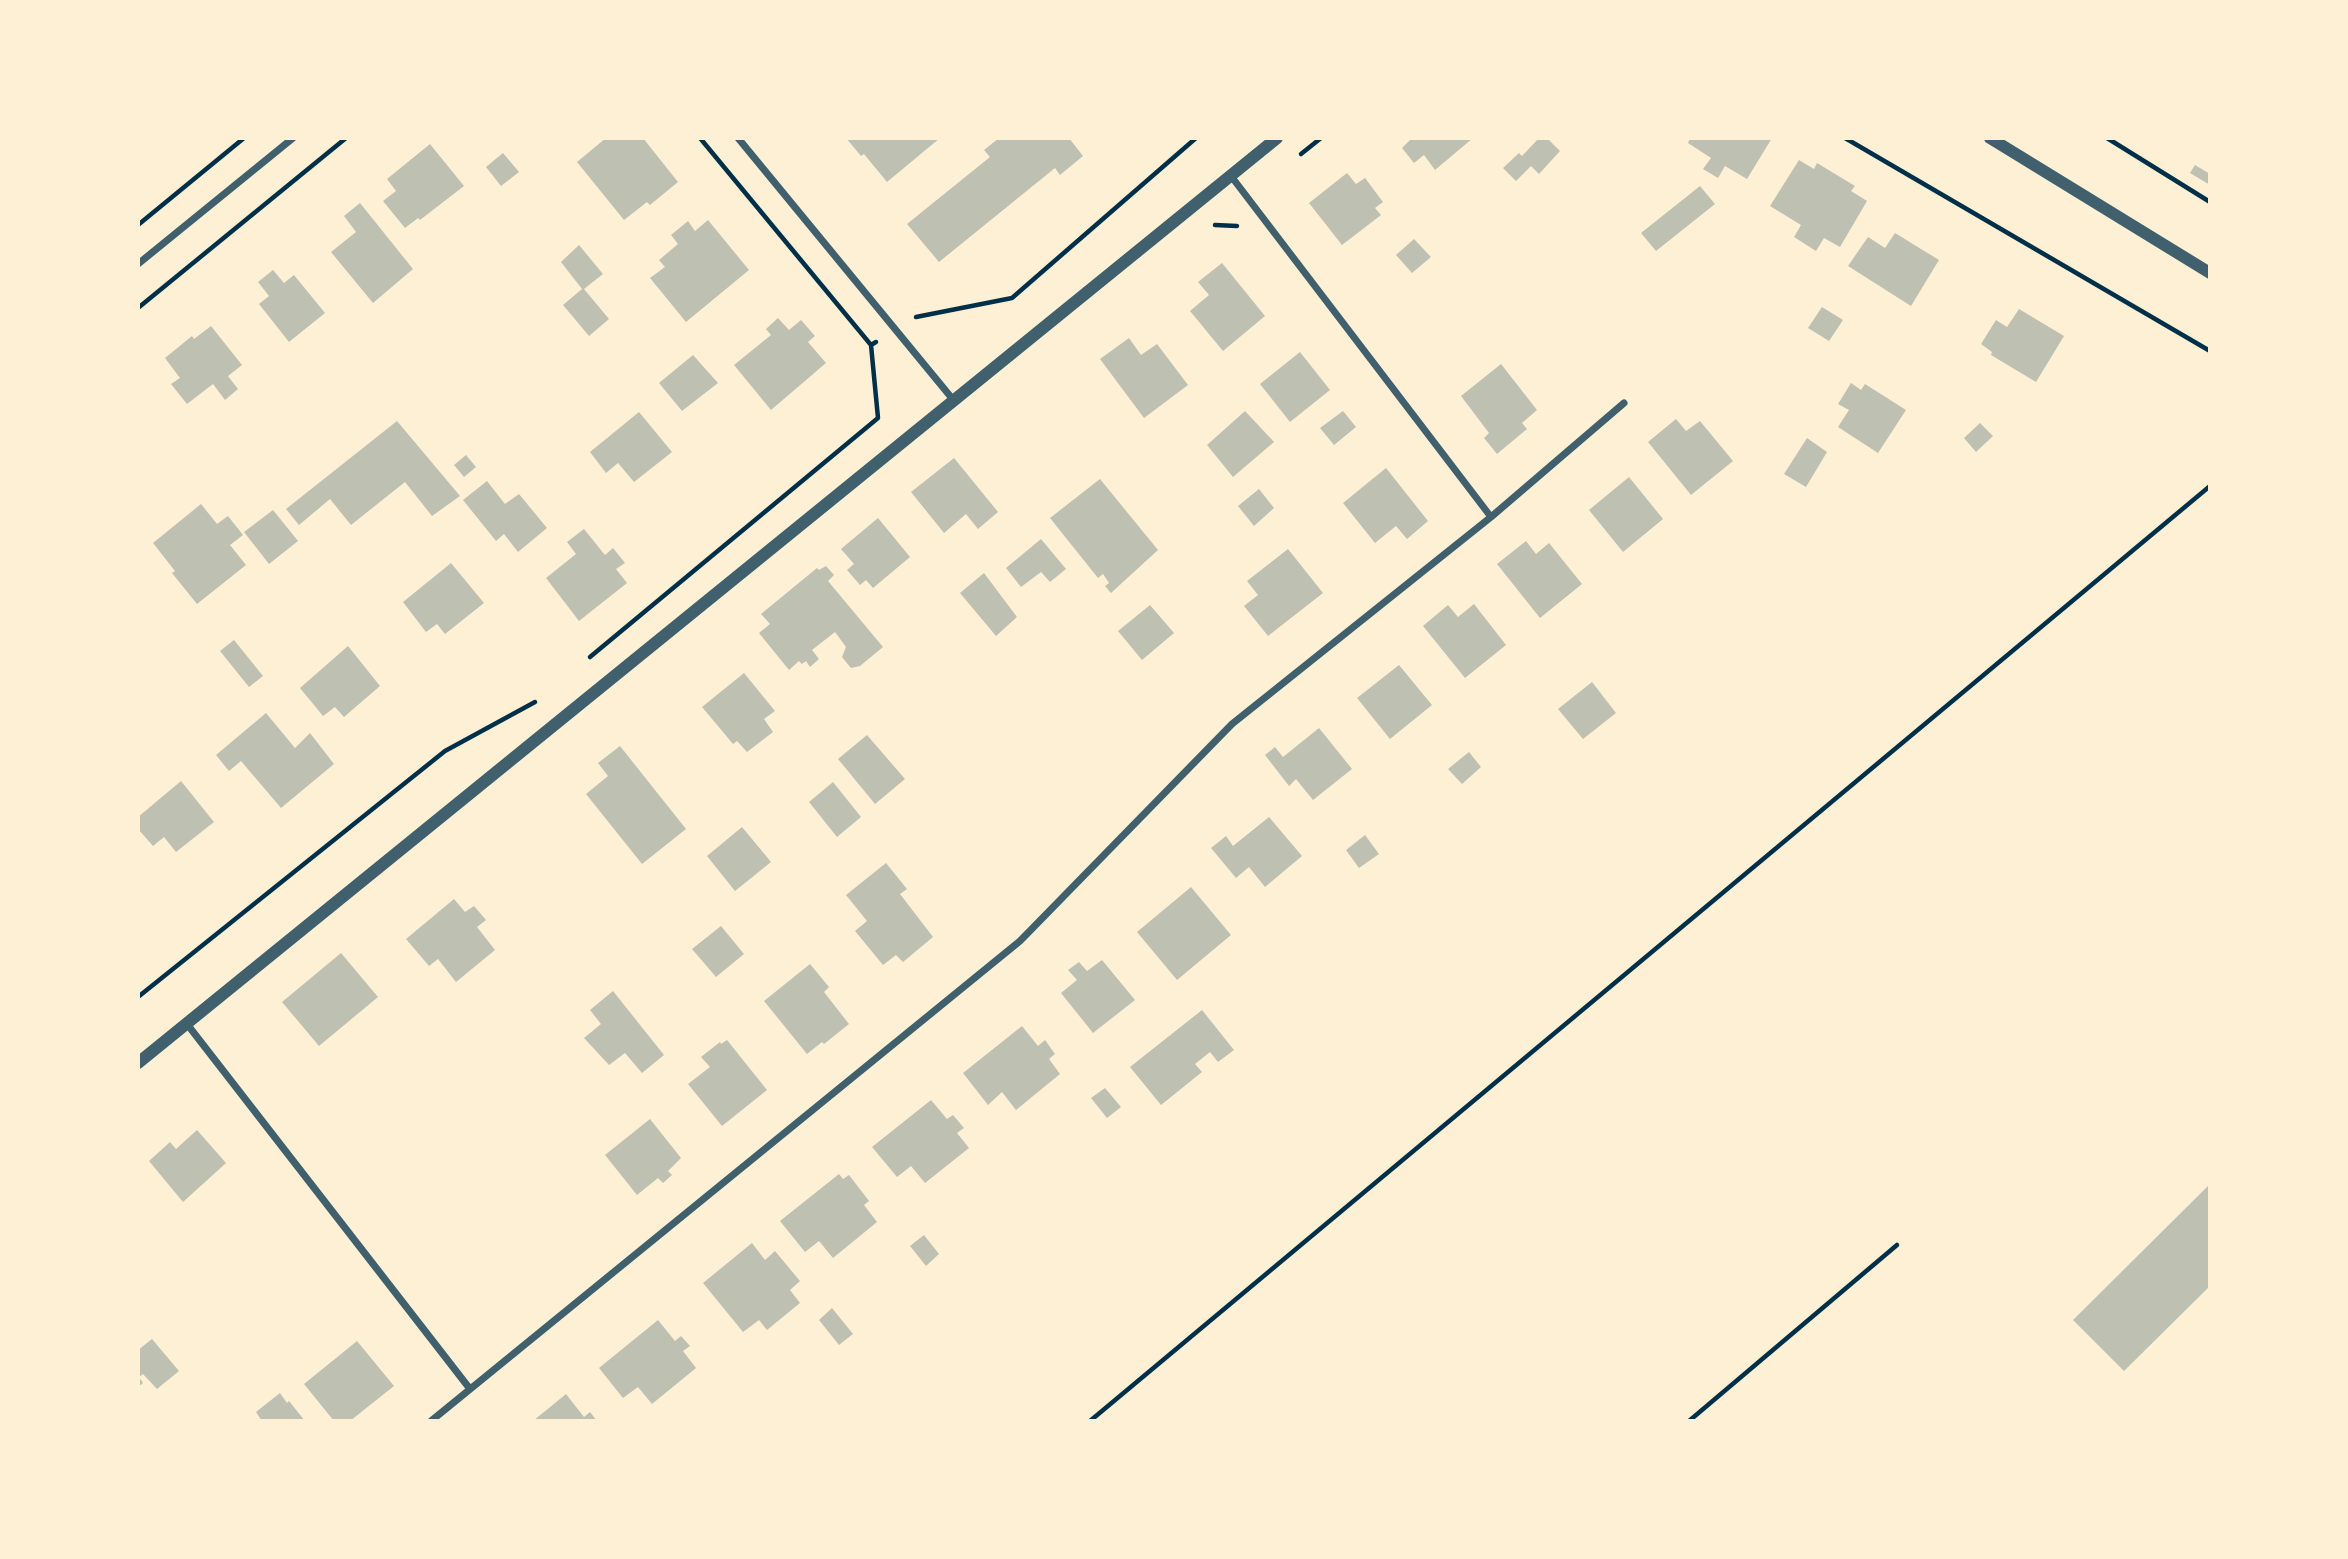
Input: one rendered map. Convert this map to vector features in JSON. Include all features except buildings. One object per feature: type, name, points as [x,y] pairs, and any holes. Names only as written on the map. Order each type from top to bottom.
[{"type":"street","points":[[138,264],[293,138]]},
{"type":"street","points":[[738,138],[955,402]]},
{"type":"street","points":[[138,1063],[1277,138]]},
{"type":"street","points":[[1990,138],[2210,273]]},
{"type":"street","points":[[1231,176],[1491,517]]},
{"type":"street","points":[[431,1421],[1020,941],[1232,724],[1491,517],[1624,403]]},
{"type":"street","points":[[187,1024],[470,1389]]},
{"type":"path","points":[[138,225],[244,138]]},
{"type":"path","points":[[138,308],[346,138]]},
{"type":"path","points":[[589,658],[878,418],[871,345],[700,138]]},
{"type":"path","points":[[871,345],[914,317],[1012,298],[1196,138]]},
{"type":"path","points":[[1845,138],[2210,351]]},
{"type":"path","points":[[2107,138],[2210,202]]},
{"type":"path","points":[[1090,1421],[2210,486]]},
{"type":"path","points":[[138,997],[445,751],[535,703],[545,694]]},
{"type":"path","points":[[1689,1421],[1897,1245]]}]
